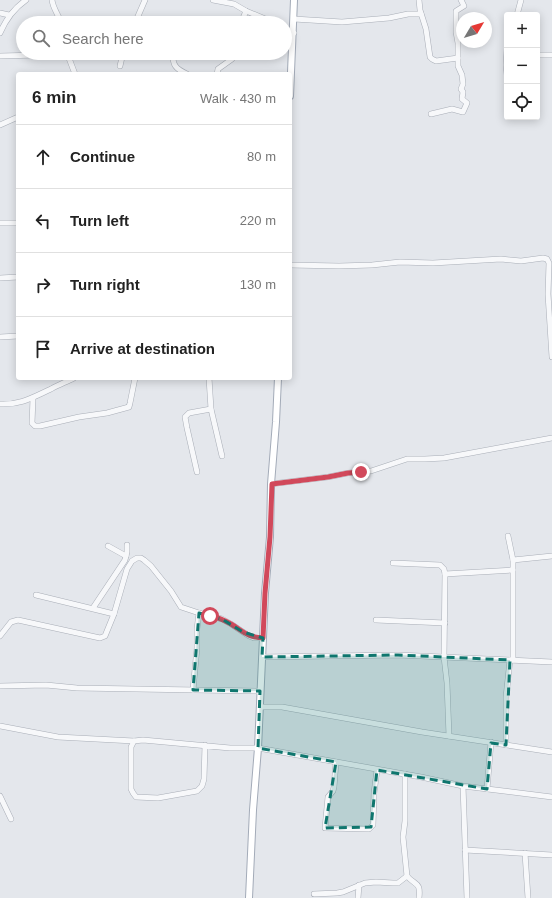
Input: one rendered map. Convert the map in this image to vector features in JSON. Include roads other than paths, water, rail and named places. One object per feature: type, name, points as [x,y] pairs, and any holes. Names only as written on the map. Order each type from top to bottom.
[{"type":"main road","points":[[292,72],[294,0]]},
{"type":"main road","points":[[248,898],[258,748],[265,593],[270,537],[278,380]]},
{"type":"street","points":[[0,33],[9,15],[26,0]]},
{"type":"street","points":[[52,0],[53,7],[59,16]]},
{"type":"street","points":[[138,16],[144,0]]},
{"type":"street","points":[[213,0],[234,2],[246,11],[258,16]]},
{"type":"street","points":[[419,0],[421,14],[426,29],[430,57],[436,61],[458,58]]},
{"type":"street","points":[[431,114],[452,109],[463,112],[467,103],[462,99],[463,92],[460,89],[463,84],[462,75],[458,66],[456,11],[464,6],[461,0]]},
{"type":"street","points":[[518,12],[521,0]]},
{"type":"street","points":[[244,16],[246,11]]},
{"type":"street","points":[[0,13],[9,15]]},
{"type":"street","points":[[294,19],[342,22],[389,18],[408,14],[421,14]]},
{"type":"street","points":[[0,56],[16,55]]},
{"type":"street","points":[[540,55],[552,55]]},
{"type":"street","points":[[69,60],[74,72]]},
{"type":"street","points":[[120,66],[121,60]]},
{"type":"street","points":[[173,60],[176,68],[183,72]]},
{"type":"street","points":[[218,72],[218,69],[231,60]]},
{"type":"street","points":[[0,125],[16,118]]},
{"type":"street","points":[[0,223],[16,223]]},
{"type":"street","points":[[292,265],[340,266],[400,262],[433,263],[501,259],[520,261],[543,258],[547,259],[549,263],[548,294],[552,357]]},
{"type":"street","points":[[0,278],[16,278]]},
{"type":"street","points":[[0,337],[16,336]]},
{"type":"street","points":[[0,404],[20,403],[70,380]]},
{"type":"street","points":[[32,398],[32,423],[34,426],[40,426],[129,407],[135,380]]},
{"type":"street","points":[[209,380],[211,409],[222,456]]},
{"type":"street","points":[[197,472],[186,428],[185,417],[189,413],[211,409]]},
{"type":"street","points":[[272,484],[370,471],[407,459],[444,458],[552,438]]},
{"type":"street","points":[[506,745],[506,697],[512,660],[513,570],[513,560],[508,536]]},
{"type":"street","points":[[93,608],[126,556],[127,545]]},
{"type":"street","points":[[108,546],[126,556]]},
{"type":"street","points":[[513,560],[552,556]]},
{"type":"street","points":[[0,636],[12,622],[18,620],[100,638],[105,636],[114,614],[127,569],[132,561],[138,558],[144,560],[151,566],[171,591],[181,607],[222,619],[249,636],[254,638],[263,638]]},
{"type":"street","points":[[393,563],[440,565],[444,569],[444,657],[447,683],[449,736]]},
{"type":"street","points":[[445,574],[513,570]]},
{"type":"street","points":[[36,595],[114,614]]},
{"type":"street","points":[[192,690],[197,648],[196,629],[199,613]]},
{"type":"street","points":[[376,620],[445,623]]},
{"type":"street","points":[[262,657],[398,655],[552,662]]},
{"type":"street","points":[[0,686],[46,685],[77,688],[260,691]]},
{"type":"street","points":[[260,707],[282,707],[422,732],[552,752]]},
{"type":"street","points":[[0,726],[58,737],[137,740],[230,748],[258,748],[463,786],[552,797]]},
{"type":"street","points":[[134,741],[132,747],[131,789],[136,797],[148,798],[158,798],[197,791],[202,786],[204,780],[205,745]]},
{"type":"street","points":[[487,789],[491,742]]},
{"type":"street","points":[[336,762],[334,787],[333,791],[328,797],[325,828],[369,829],[373,825],[374,793],[378,770]]},
{"type":"street","points":[[404,774],[405,821],[403,837],[407,876],[419,886],[419,898]]},
{"type":"street","points":[[463,786],[467,898]]},
{"type":"street","points":[[0,797],[11,820]]},
{"type":"street","points":[[465,850],[552,856]]},
{"type":"street","points":[[525,853],[528,898]]},
{"type":"street","points":[[314,894],[337,893],[365,883],[398,883],[407,876]]},
{"type":"street","points":[[358,898],[359,885]]}]
